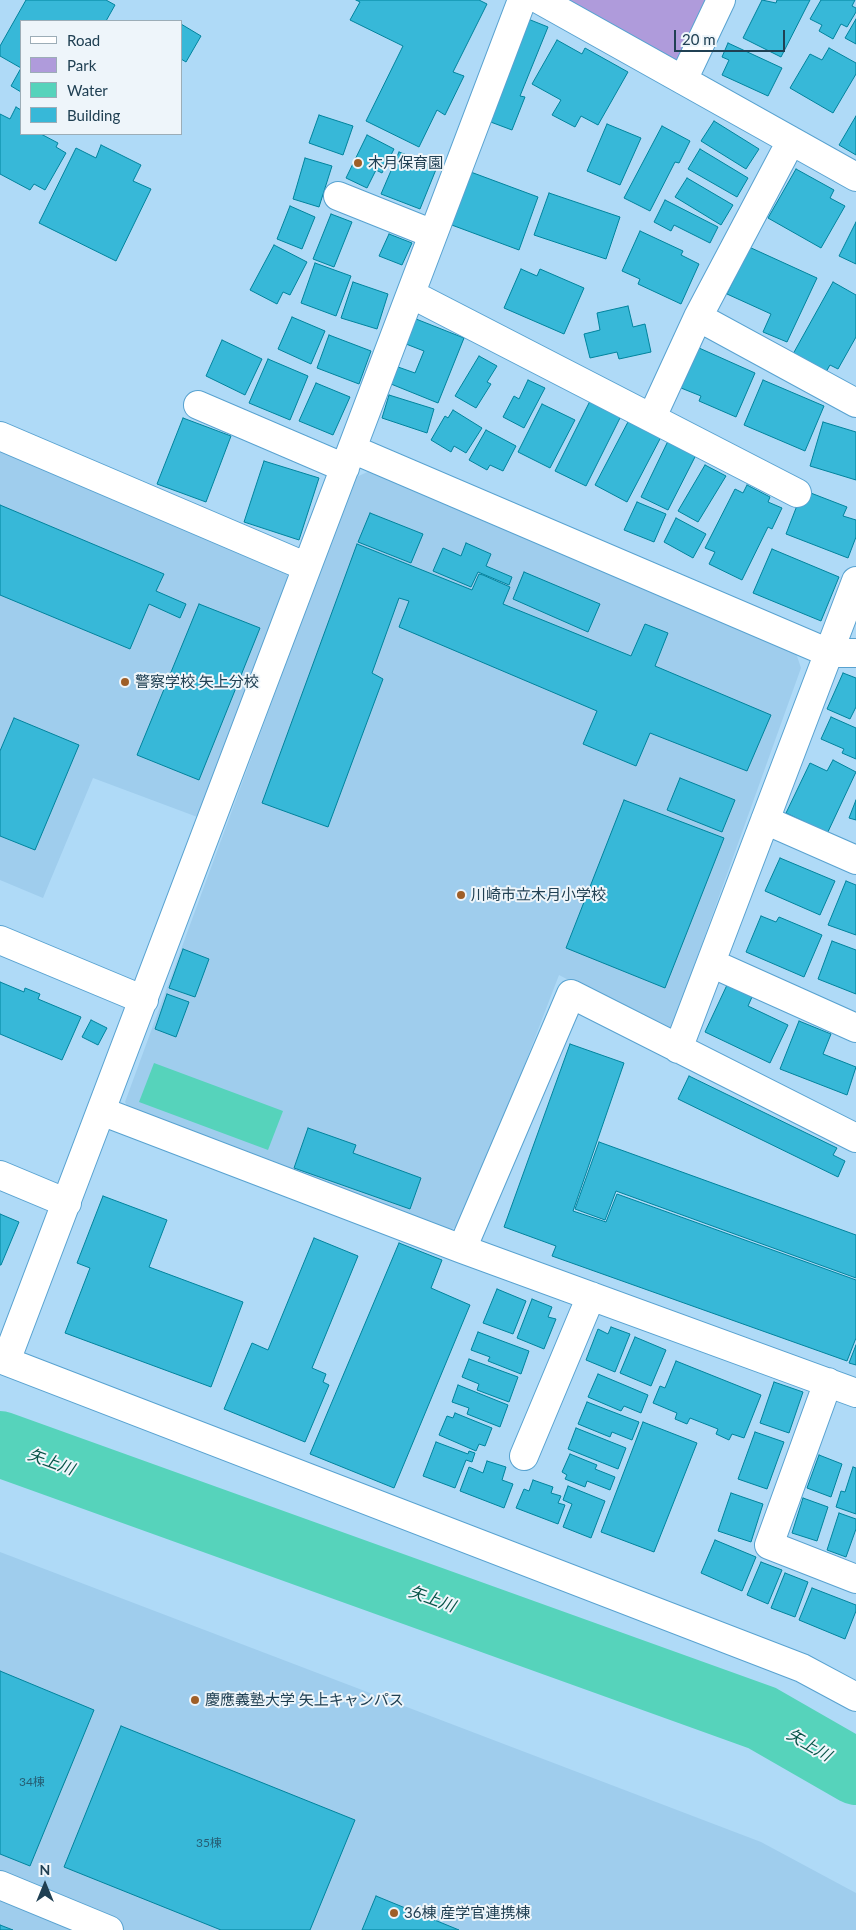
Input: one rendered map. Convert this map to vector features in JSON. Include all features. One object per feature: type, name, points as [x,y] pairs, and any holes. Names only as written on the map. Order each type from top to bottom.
[{"type":"street","points":[[522,0],[102,1111],[3,1360],[802,1668],[856,1697]]},
{"type":"street","points":[[540,0],[856,178]]},
{"type":"street","points":[[683,80],[722,0]]},
{"type":"street","points":[[652,417],[698,317],[791,140]]},
{"type":"street","points":[[338,196],[433,234]]},
{"type":"street","points":[[411,294],[797,493]]},
{"type":"street","points":[[698,317],[856,403]]},
{"type":"street","points":[[198,405],[349,458],[829,653],[856,653]]},
{"type":"street","points":[[0,436],[307,568]]},
{"type":"street","points":[[678,1048],[856,581]]},
{"type":"street","points":[[765,820],[856,860]]},
{"type":"street","points":[[0,940],[144,1000]]},
{"type":"street","points":[[711,963],[856,1028]]},
{"type":"street","points":[[462,1249],[571,994],[856,1138]]},
{"type":"street","points":[[102,1111],[462,1249],[856,1393]]},
{"type":"street","points":[[0,1175],[67,1202]]},
{"type":"street","points":[[524,1456],[591,1296]]},
{"type":"street","points":[[828,1382],[769,1545],[856,1579]]},
{"type":"street","points":[[0,1885],[109,1930]]},
{"type":"shaded area","name":"警察学校 矢上分校","points":[[0,448],[287,569],[287,585],[200,818],[93,778],[43,898],[0,880]]},
{"type":"shaded area","name":"川崎市立木月小学校","points":[[372,470],[794,647],[801,668],[670,1033],[559,975],[464,1223],[450,1230],[130,1111],[125,1102],[354,478]]},
{"type":"shaded area","name":"慶應義塾大学 矢上キャンパス","points":[[0,1552],[761,1842],[856,1893],[856,1930],[0,1930]]},
{"type":"green space","points":[[567,0],[713,0],[682,65]]},
{"type":"water","points":[[154,1063],[283,1111],[268,1150],[139,1102]]},
{"type":"building","points":[[26,0],[106,0],[115,5],[107,20],[20,20],[20,67],[0,56],[0,46]]},
{"type":"building","points":[[356,0],[479,0],[487,4],[453,72],[464,76],[445,115],[437,110],[419,147],[366,121],[403,46],[350,20],[360,2]]},
{"type":"building","points":[[762,0],[776,3],[777,0],[810,0],[781,57],[743,38]]},
{"type":"building","points":[[821,0],[855,0],[852,6],[856,8],[856,12],[847,27],[841,24],[833,39],[819,31],[822,25],[810,19]]},
{"type":"building","points":[[528,19],[548,27],[520,96],[525,97],[512,130],[488,121]]},
{"type":"building","points":[[856,19],[856,44],[845,38]]},
{"type":"building","points":[[182,25],[201,36],[186,62],[182,60]]},
{"type":"building","points":[[557,40],[582,54],[585,48],[628,72],[598,125],[581,116],[575,127],[552,115],[561,100],[532,84]]},
{"type":"building","points":[[728,43],[782,68],[768,96],[722,75],[729,60],[722,57]]},
{"type":"building","points":[[829,48],[856,63],[856,74],[833,113],[790,88],[810,54],[822,60]]},
{"type":"building","points":[[20,70],[20,91],[11,86]]},
{"type":"building","points":[[16,107],[20,109],[20,135],[43,135],[58,143],[56,147],[66,153],[45,190],[34,184],[30,190],[0,174],[0,114],[10,119]]},
{"type":"building","points":[[319,115],[353,126],[343,155],[309,143]]},
{"type":"building","points":[[856,116],[856,155],[839,145]]},
{"type":"building","points":[[714,121],[759,149],[746,169],[701,141]]},
{"type":"building","points":[[607,124],[641,138],[620,185],[587,171]]},
{"type":"building","points":[[662,126],[690,141],[679,163],[675,162],[650,211],[624,198]]},
{"type":"building","points":[[367,135],[394,149],[382,173],[376,170],[367,188],[346,178]]},
{"type":"building","points":[[101,145],[141,165],[133,181],[151,189],[116,261],[39,223],[76,148],[96,158]]},
{"type":"building","points":[[700,149],[748,178],[737,197],[688,169]]},
{"type":"building","points":[[399,152],[437,167],[420,209],[381,194]]},
{"type":"building","points":[[305,158],[332,166],[319,207],[293,199]]},
{"type":"building","points":[[796,169],[834,190],[830,198],[845,206],[821,248],[768,218]]},
{"type":"building","points":[[468,171],[538,197],[519,250],[449,224]]},
{"type":"building","points":[[687,178],[733,205],[721,225],[675,197]]},
{"type":"building","points":[[549,193],[620,217],[606,259],[534,235]]},
{"type":"building","points":[[665,200],[718,227],[710,243],[674,225],[671,231],[654,222]]},
{"type":"building","points":[[290,206],[315,217],[302,249],[277,239]]},
{"type":"building","points":[[331,214],[352,222],[334,267],[313,259]]},
{"type":"building","points":[[856,222],[856,264],[839,256]]},
{"type":"building","points":[[640,231],[683,251],[681,255],[699,264],[681,304],[638,284],[640,279],[622,271]]},
{"type":"building","points":[[389,234],[412,243],[402,265],[379,256]]},
{"type":"building","points":[[274,245],[307,262],[290,295],[283,292],[277,304],[250,290]]},
{"type":"building","points":[[749,247],[817,278],[787,342],[763,332],[771,314],[727,294]]},
{"type":"building","points":[[315,263],[351,276],[336,316],[301,303]]},
{"type":"building","points":[[521,269],[537,276],[540,269],[584,288],[564,334],[504,308]]},
{"type":"building","points":[[353,282],[388,294],[377,329],[341,318]]},
{"type":"building","points":[[833,282],[856,295],[856,337],[838,369],[830,365],[826,372],[793,354]]},
{"type":"building","points":[[628,306],[633,327],[645,324],[651,352],[619,359],[617,352],[590,358],[584,334],[600,330],[597,313]]},
{"type":"building","points":[[292,317],[325,331],[311,364],[278,349]]},
{"type":"building","points":[[416,319],[464,338],[438,403],[391,384],[398,367],[415,373],[424,351],[406,344]]},
{"type":"building","points":[[329,335],[371,351],[359,384],[317,368]]},
{"type":"building","points":[[222,340],[262,359],[245,395],[206,376]]},
{"type":"building","points":[[699,348],[755,373],[736,417],[699,401],[701,396],[681,388]]},
{"type":"building","points":[[479,356],[497,366],[487,382],[491,384],[476,408],[455,396]]},
{"type":"building","points":[[268,359],[308,376],[290,420],[249,403]]},
{"type":"building","points":[[528,380],[545,388],[524,428],[503,417],[514,396],[519,399]]},
{"type":"building","points":[[763,380],[824,406],[805,451],[744,425]]},
{"type":"building","points":[[316,383],[350,397],[333,435],[299,421]]},
{"type":"building","points":[[389,395],[434,409],[427,433],[382,418]]},
{"type":"building","points":[[591,399],[622,414],[586,486],[555,471]]},
{"type":"building","points":[[542,404],[575,420],[550,468],[518,452]]},
{"type":"building","points":[[453,410],[482,428],[466,453],[454,446],[451,452],[431,440],[445,416],[448,418]]},
{"type":"building","points":[[183,418],[231,436],[206,502],[157,484]]},
{"type":"building","points":[[629,420],[661,437],[627,502],[595,485]]},
{"type":"building","points":[[823,422],[856,432],[856,480],[810,466]]},
{"type":"building","points":[[486,430],[516,446],[503,471],[490,465],[487,470],[469,460]]},
{"type":"building","points":[[669,439],[697,453],[668,510],[641,497]]},
{"type":"building","points":[[264,461],[319,478],[299,540],[244,522]]},
{"type":"building","points":[[705,465],[726,476],[698,522],[678,511]]},
{"type":"building","points":[[747,485],[770,497],[768,502],[782,508],[772,529],[768,527],[742,580],[709,564],[715,552],[705,548],[735,489],[743,493]]},
{"type":"building","points":[[803,490],[847,507],[843,516],[856,520],[856,537],[848,558],[786,534]]},
{"type":"building","points":[[637,502],[666,514],[654,542],[624,530]]},
{"type":"building","points":[[0,505],[164,574],[156,591],[186,604],[180,618],[149,604],[130,649],[0,595]]},
{"type":"building","points":[[370,513],[423,534],[411,563],[358,542]]},
{"type":"building","points":[[676,518],[706,534],[693,558],[664,542]]},
{"type":"building","points":[[466,543],[491,554],[486,566],[512,577],[509,585],[478,572],[471,587],[433,571],[443,548],[461,556]]},
{"type":"building","points":[[357,544],[472,590],[479,574],[483,575],[510,587],[503,604],[631,656],[645,624],[668,633],[655,666],[771,715],[747,771],[650,733],[636,766],[583,744],[597,711],[399,627],[409,601],[399,598],[372,673],[383,679],[328,827],[262,803]]},
{"type":"building","points":[[772,549],[839,577],[821,621],[753,593]]},
{"type":"building","points":[[524,572],[600,604],[588,632],[513,599]]},
{"type":"building","points":[[199,604],[260,628],[199,780],[137,755]]},
{"type":"building","points":[[843,673],[856,678],[856,707],[850,719],[827,709]]},
{"type":"building","points":[[831,717],[856,728],[856,759],[842,753],[844,749],[821,739]]},
{"type":"building","points":[[14,718],[79,745],[35,850],[0,836],[0,751]]},
{"type":"building","points":[[833,760],[856,772],[826,836],[803,826],[805,822],[786,813],[810,763],[827,771]]},
{"type":"building","points":[[680,778],[735,800],[722,832],[667,810]]},
{"type":"building","points":[[624,800],[724,838],[665,988],[566,948]]},
{"type":"building","points":[[856,800],[856,820],[849,818]]},
{"type":"building","points":[[780,858],[835,881],[820,915],[765,891]]},
{"type":"building","points":[[846,881],[856,885],[856,935],[828,925]]},
{"type":"building","points":[[761,916],[776,922],[779,917],[822,935],[804,977],[746,952]]},
{"type":"building","points":[[832,941],[856,950],[856,994],[818,979]]},
{"type":"building","points":[[183,949],[209,959],[195,997],[169,988]]},
{"type":"building","points":[[0,982],[24,992],[25,988],[40,994],[38,999],[81,1017],[62,1060],[0,1034]]},
{"type":"building","points":[[727,985],[752,997],[748,1006],[788,1025],[770,1063],[705,1032]]},
{"type":"building","points":[[167,994],[189,1002],[176,1037],[155,1029]]},
{"type":"building","points":[[91,1020],[107,1028],[98,1045],[82,1037]]},
{"type":"building","points":[[799,1021],[831,1034],[823,1054],[856,1067],[847,1095],[780,1069]]},
{"type":"building","points":[[570,1044],[624,1063],[573,1211],[606,1222],[617,1194],[856,1280],[856,1338],[847,1361],[552,1256],[556,1246],[504,1227]]},
{"type":"building","points":[[689,1076],[837,1148],[833,1155],[845,1161],[838,1177],[678,1099]]},
{"type":"building","points":[[308,1128],[356,1145],[353,1153],[421,1178],[410,1209],[294,1168]]},
{"type":"building","points":[[599,1142],[856,1235],[856,1278],[616,1191],[605,1220],[575,1209]]},
{"type":"building","points":[[103,1196],[167,1220],[149,1267],[243,1302],[211,1387],[65,1333],[90,1268],[77,1263]]},
{"type":"building","points":[[0,1214],[19,1222],[1,1265],[0,1265]]},
{"type":"building","points":[[314,1238],[358,1256],[312,1368],[326,1374],[323,1382],[329,1385],[305,1442],[224,1409],[252,1343],[268,1350]]},
{"type":"building","points":[[399,1243],[442,1260],[431,1288],[470,1305],[394,1488],[310,1454]]},
{"type":"building","points":[[497,1289],[526,1301],[513,1334],[483,1323]]},
{"type":"building","points":[[532,1299],[552,1307],[548,1317],[556,1319],[544,1349],[517,1338]]},
{"type":"building","points":[[611,1327],[630,1334],[615,1372],[586,1360],[598,1329],[608,1334]]},
{"type":"building","points":[[478,1332],[529,1351],[521,1374],[488,1361],[490,1357],[471,1350]]},
{"type":"building","points":[[635,1337],[666,1350],[651,1386],[620,1373]]},
{"type":"building","points":[[856,1345],[856,1365],[849,1363]]},
{"type":"building","points":[[469,1359],[518,1377],[509,1402],[477,1390],[479,1384],[462,1377]]},
{"type":"building","points":[[676,1361],[761,1395],[744,1438],[732,1434],[729,1440],[716,1434],[718,1429],[690,1418],[687,1424],[675,1419],[677,1413],[653,1403],[660,1386],[665,1388]]},
{"type":"building","points":[[598,1374],[648,1395],[641,1413],[624,1406],[621,1411],[588,1397]]},
{"type":"building","points":[[774,1382],[803,1392],[789,1433],[760,1423]]},
{"type":"building","points":[[458,1385],[508,1405],[500,1427],[467,1414],[469,1408],[452,1402]]},
{"type":"building","points":[[587,1402],[639,1422],[632,1440],[612,1432],[610,1437],[578,1424]]},
{"type":"building","points":[[455,1413],[492,1428],[485,1446],[479,1444],[476,1451],[439,1435],[447,1416],[453,1418]]},
{"type":"building","points":[[643,1422],[697,1443],[654,1552],[601,1532]]},
{"type":"building","points":[[576,1428],[626,1448],[618,1469],[568,1449]]},
{"type":"building","points":[[755,1432],[784,1442],[767,1489],[738,1479]]},
{"type":"building","points":[[436,1442],[468,1454],[469,1451],[475,1453],[472,1462],[466,1460],[455,1488],[423,1476]]},
{"type":"building","points":[[570,1454],[597,1465],[595,1469],[615,1477],[610,1490],[587,1481],[585,1487],[565,1479],[567,1475],[562,1472]]},
{"type":"building","points":[[819,1455],[842,1464],[831,1497],[807,1488]]},
{"type":"building","points":[[487,1461],[506,1467],[502,1480],[513,1484],[504,1508],[460,1491],[469,1467],[483,1473]]},
{"type":"building","points":[[853,1467],[856,1468],[856,1514],[836,1507],[841,1491],[845,1492]]},
{"type":"building","points":[[533,1480],[553,1487],[551,1493],[561,1496],[558,1503],[565,1505],[558,1524],[516,1508],[524,1489],[529,1491]]},
{"type":"building","points":[[568,1486],[605,1501],[591,1538],[563,1527],[572,1504],[563,1500]]},
{"type":"building","points":[[731,1493],[763,1504],[751,1542],[718,1531]]},
{"type":"building","points":[[803,1498],[828,1507],[817,1541],[792,1533]]},
{"type":"building","points":[[839,1513],[856,1519],[856,1529],[846,1557],[827,1550]]},
{"type":"building","points":[[715,1540],[756,1557],[742,1591],[701,1573]]},
{"type":"building","points":[[761,1562],[782,1570],[768,1604],[747,1595]]},
{"type":"building","points":[[785,1573],[808,1582],[795,1617],[771,1608]]},
{"type":"building","points":[[812,1588],[856,1605],[856,1611],[845,1639],[799,1620]]},
{"type":"building","points":[[0,1671],[94,1710],[30,1866],[0,1854]]},
{"type":"building","points":[[121,1726],[355,1820],[310,1930],[221,1930],[64,1867]]},
{"type":"building","name":"36棟 産学官連携棟","points":[[376,1896],[459,1930],[362,1930]]},
{"type":"building","points":[[0,1925],[13,1930],[0,1930]]},
{"type":"waterway","name":"矢上川","points":[[0,1444],[762,1718],[856,1772]]},
{"type":"place","name":"木月保育園","points":[[358,163]]},
{"type":"place","name":"警察学校 矢上分校","points":[[125,682]]},
{"type":"place","name":"川崎市立木月小学校","points":[[461,895]]},
{"type":"place","name":"慶應義塾大学 矢上キャンパス","points":[[195,1700]]},
{"type":"place","name":"36棟 産学官連携棟","points":[[394,1913]]}]
